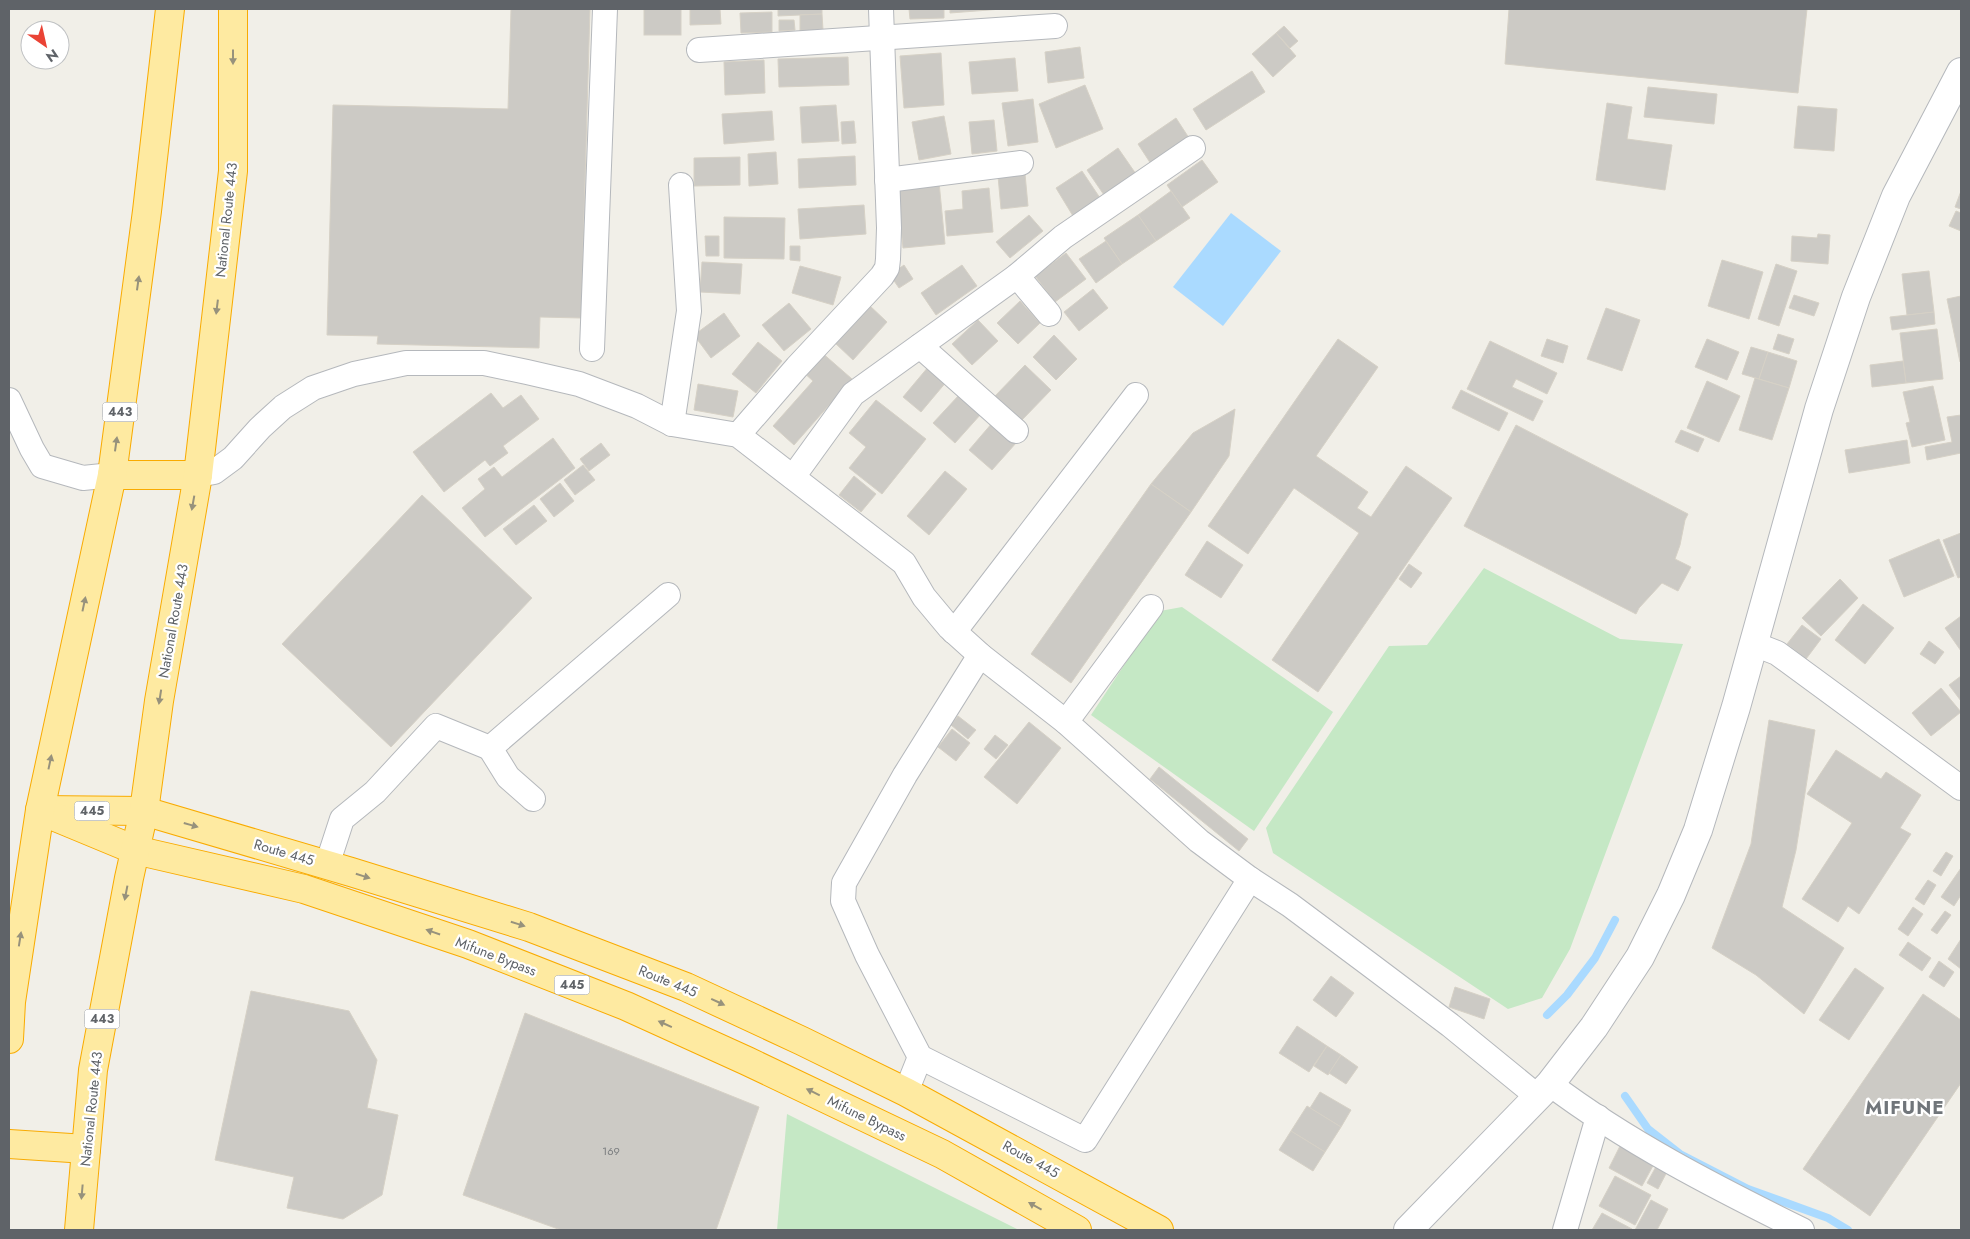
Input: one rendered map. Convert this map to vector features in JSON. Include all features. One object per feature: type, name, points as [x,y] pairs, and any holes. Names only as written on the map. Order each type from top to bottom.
[{"type":"highway","name":"443","points":[[9,1024],[40,810],[112,475],[147,211],[170,9]]},
{"type":"highway","name":"National Route 443","points":[[79,1230],[93,1070],[144,811],[159,701],[198,475],[233,171],[233,9]]},
{"type":"highway","points":[[112,475],[198,475]]},
{"type":"highway","name":"445","points":[[40,810],[144,811]]},
{"type":"highway","name":"Mifune Bypass","points":[[40,810],[135,850],[304,889],[468,944],[626,1006],[747,1061],[942,1154],[1078,1230]]},
{"type":"highway","name":"Route 445","points":[[144,811],[529,927],[686,987],[906,1092],[1159,1230]]},
{"type":"highway","points":[[9,1144],[86,1150]]},
{"type":"street","points":[[592,349],[605,9]]},
{"type":"street","points":[[738,436],[797,366],[882,276],[887,268],[889,228],[881,9]]},
{"type":"street","points":[[699,50],[1055,26]]},
{"type":"street","points":[[1408,1230],[1544,1090],[1594,1027],[1640,958],[1672,895],[1698,830],[1754,644],[1819,409],[1856,297],[1896,196],[1961,72]]},
{"type":"street","points":[[793,477],[854,394],[1017,276],[1063,237],[1193,148]]},
{"type":"street","points":[[887,180],[1021,163]]},
{"type":"street","points":[[672,424],[689,311],[680,186]]},
{"type":"street","points":[[1017,276],[1049,314]]},
{"type":"street","points":[[920,346],[1016,430]]},
{"type":"street","points":[[198,475],[214,472],[233,458],[260,428],[283,407],[313,388],[354,374],[406,363],[484,363],[553,378],[579,384],[637,406],[672,424],[738,436],[904,563],[924,597],[954,632],[980,655],[1066,722],[1199,841],[1250,880],[1290,905],[1450,1025],[1544,1090],[1598,1117],[1698,1178],[1802,1230]]},
{"type":"street","points":[[954,632],[1136,395]]},
{"type":"street","points":[[9,400],[42,466],[83,478],[112,475]]},
{"type":"street","points":[[490,748],[668,595]]},
{"type":"street","points":[[1066,722],[1151,607]]},
{"type":"street","points":[[1754,644],[1777,653],[1961,788]]},
{"type":"street","points":[[980,655],[905,775],[844,883],[843,901],[867,955],[920,1057],[1085,1140],[1250,880]]},
{"type":"street","points":[[327,865],[342,819],[375,792],[436,726],[490,748],[508,777],[533,799]]},
{"type":"street","points":[[906,1092],[920,1057]]},
{"type":"street","points":[[1565,1230],[1598,1117]]},
{"type":"green space","points":[[1484,568],[1620,639],[1683,644],[1570,949],[1542,998],[1508,1009],[1273,853],[1266,828],[1389,646],[1427,645]]},
{"type":"green space","points":[[1182,607],[1333,712],[1254,831],[1091,715],[1160,611]]},
{"type":"green space","points":[[787,1114],[1019,1230],[777,1230]]},
{"type":"water","points":[[1231,213],[1281,251],[1223,326],[1173,287]]},
{"type":"building","points":[[511,9],[590,9],[581,318],[540,317],[539,348],[377,344],[378,336],[327,335],[333,105],[508,109]]},
{"type":"building","points":[[644,9],[681,9],[681,35],[644,35]]},
{"type":"building","points":[[690,9],[720,9],[721,24],[690,25]]},
{"type":"building","points":[[778,9],[822,9],[822,14],[778,16]]},
{"type":"building","points":[[909,9],[944,9],[944,18],[910,19]]},
{"type":"building","points":[[950,9],[1002,9],[950,13]]},
{"type":"building","points":[[1509,9],[1807,9],[1798,93],[1505,64]]},
{"type":"building","points":[[772,12],[772,32],[741,33],[740,13]]},
{"type":"building","points":[[822,14],[823,30],[800,31],[800,15]]},
{"type":"building","points":[[779,20],[794,20],[795,30],[779,31]]},
{"type":"building","points":[[1284,26],[1298,41],[1290,48],[1276,33]]},
{"type":"building","points":[[1276,33],[1296,56],[1273,77],[1252,54]]},
{"type":"building","points":[[1080,47],[1084,78],[1048,83],[1045,52]]},
{"type":"building","points":[[941,53],[944,105],[904,108],[900,56]]},
{"type":"building","points":[[848,57],[849,85],[779,87],[778,59]]},
{"type":"building","points":[[1015,58],[1018,91],[972,94],[969,62]]},
{"type":"building","points":[[764,60],[765,93],[725,95],[724,62]]},
{"type":"building","points":[[1252,71],[1265,92],[1206,130],[1193,109]]},
{"type":"building","points":[[1085,85],[1103,129],[1056,148],[1039,104]]},
{"type":"building","points":[[1648,87],[1717,94],[1714,124],[1644,117]]},
{"type":"building","points":[[1033,99],[1038,142],[1008,146],[1002,103]]},
{"type":"building","points":[[1607,103],[1632,107],[1627,139],[1672,145],[1665,190],[1596,180]]},
{"type":"building","points":[[836,105],[839,141],[802,143],[800,107]]},
{"type":"building","points":[[1798,106],[1837,109],[1834,151],[1794,148]]},
{"type":"building","points":[[772,111],[774,140],[724,144],[722,114]]},
{"type":"building","points":[[944,116],[951,154],[919,160],[912,122]]},
{"type":"building","points":[[1176,118],[1189,138],[1151,164],[1138,144]]},
{"type":"building","points":[[994,120],[997,151],[972,154],[969,122]]},
{"type":"building","points":[[854,121],[856,143],[842,144],[841,122]]},
{"type":"building","points":[[1118,148],[1136,174],[1104,195],[1087,170]]},
{"type":"building","points":[[776,152],[778,184],[749,186],[748,154]]},
{"type":"building","points":[[855,156],[856,185],[799,188],[798,159]]},
{"type":"building","points":[[740,157],[740,185],[694,186],[694,158]]},
{"type":"building","points":[[1202,160],[1218,182],[1182,207],[1167,185]]},
{"type":"building","points":[[1082,171],[1100,198],[1073,216],[1056,188]]},
{"type":"building","points":[[1025,174],[1028,206],[1001,209],[998,176]]},
{"type":"building","points":[[939,182],[945,244],[903,248],[897,186]]},
{"type":"building","points":[[989,188],[993,232],[947,236],[945,211],[963,209],[962,191]]},
{"type":"building","points":[[1171,191],[1190,218],[1156,241],[1138,215]]},
{"type":"building","points":[[1961,191],[1961,209],[1955,207]]},
{"type":"building","points":[[864,205],[866,234],[800,239],[798,209]]},
{"type":"building","points":[[1956,211],[1961,213],[1961,231],[1949,226]]},
{"type":"building","points":[[1029,215],[1043,231],[1010,258],[996,242]]},
{"type":"building","points":[[1138,215],[1156,241],[1122,264],[1104,238]]},
{"type":"building","points":[[724,217],[785,218],[784,259],[724,258]]},
{"type":"building","points":[[1818,234],[1830,235],[1828,264],[1791,261],[1792,236],[1817,238]]},
{"type":"building","points":[[705,236],[719,236],[719,256],[706,256]]},
{"type":"building","points":[[1106,241],[1122,264],[1096,283],[1079,259]]},
{"type":"building","points":[[790,246],[800,246],[800,261],[790,260]]},
{"type":"building","points":[[1066,253],[1086,279],[1055,302],[1035,276]]},
{"type":"building","points":[[1722,260],[1763,272],[1749,319],[1708,306]]},
{"type":"building","points":[[702,262],[742,264],[740,294],[700,292]]},
{"type":"building","points":[[1776,264],[1797,271],[1779,326],[1758,319]]},
{"type":"building","points":[[904,265],[913,279],[899,288],[890,275]]},
{"type":"building","points":[[962,265],[977,286],[936,315],[921,293]]},
{"type":"building","points":[[800,266],[841,277],[833,305],[792,293]]},
{"type":"building","points":[[1929,271],[1934,312],[1907,315],[1902,274]]},
{"type":"building","points":[[1093,289],[1108,308],[1079,331],[1064,312]]},
{"type":"building","points":[[1794,295],[1819,303],[1814,316],[1789,308]]},
{"type":"building","points":[[1961,296],[1961,362],[1960,362],[1947,299]]},
{"type":"building","points":[[1020,301],[1040,323],[1018,344],[997,323]]},
{"type":"building","points":[[789,303],[811,329],[784,351],[762,325]]},
{"type":"building","points":[[869,305],[887,322],[853,360],[834,342]]},
{"type":"building","points":[[1606,308],[1640,320],[1622,371],[1587,359]]},
{"type":"building","points":[[1934,312],[1935,324],[1892,330],[1890,317]]},
{"type":"building","points":[[724,313],[740,336],[711,358],[694,335]]},
{"type":"building","points":[[978,320],[998,341],[972,365],[952,344]]},
{"type":"building","points":[[1937,329],[1943,379],[1906,383],[1900,333]]},
{"type":"building","points":[[1778,334],[1794,339],[1789,354],[1773,349]]},
{"type":"building","points":[[1054,335],[1077,359],[1056,380],[1033,357]]},
{"type":"building","points":[[1338,339],[1378,367],[1316,456],[1368,492],[1357,508],[1371,517],[1406,466],[1452,498],[1318,692],[1272,660],[1359,533],[1294,488],[1248,554],[1208,526]]},
{"type":"building","points":[[1547,339],[1568,346],[1563,363],[1541,356]]},
{"type":"building","points":[[1707,339],[1739,352],[1727,380],[1695,367]]},
{"type":"building","points":[[1490,341],[1557,373],[1547,394],[1516,379],[1512,387],[1543,401],[1533,421],[1467,389]]},
{"type":"building","points":[[758,342],[782,361],[756,393],[732,374]]},
{"type":"building","points":[[1751,347],[1768,352],[1759,379],[1742,374]]},
{"type":"building","points":[[820,351],[852,379],[794,445],[773,426],[813,381],[802,371]]},
{"type":"building","points":[[1768,352],[1797,361],[1789,388],[1759,379]]},
{"type":"building","points":[[1903,361],[1906,383],[1872,387],[1870,365]]},
{"type":"building","points":[[1025,365],[1051,390],[1021,421],[995,396]]},
{"type":"building","points":[[929,366],[947,381],[921,412],[903,397]]},
{"type":"building","points":[[1755,378],[1789,388],[1772,440],[1739,430]]},
{"type":"building","points":[[1707,381],[1740,396],[1719,442],[1687,428]]},
{"type":"building","points":[[698,384],[738,391],[733,417],[694,410]]},
{"type":"building","points":[[1933,386],[1945,440],[1912,447],[1906,423],[1910,422],[1903,392]]},
{"type":"building","points":[[1461,390],[1508,413],[1499,431],[1452,408]]},
{"type":"building","points":[[491,393],[503,408],[521,395],[539,419],[503,446],[508,453],[490,466],[485,460],[444,492],[413,452]]},
{"type":"building","points":[[959,395],[981,414],[955,443],[933,423]]},
{"type":"building","points":[[876,400],[926,439],[882,494],[849,468],[866,447],[849,433]]},
{"type":"building","points":[[1235,409],[1229,456],[1191,512],[1151,484],[1193,433]]},
{"type":"building","points":[[1961,415],[1961,453],[1927,460],[1925,447],[1952,442],[1947,417]]},
{"type":"building","points":[[993,422],[1016,443],[992,470],[969,450]]},
{"type":"building","points":[[1516,425],[1688,514],[1675,559],[1691,567],[1678,591],[1662,583],[1639,608],[1636,614],[1464,526]]},
{"type":"building","points":[[1681,430],[1704,439],[1698,452],[1675,442]]},
{"type":"building","points":[[553,438],[575,468],[485,537],[462,508],[485,489],[478,479],[494,467],[502,477]]},
{"type":"building","points":[[1907,440],[1910,463],[1849,473],[1845,450]]},
{"type":"building","points":[[601,443],[610,455],[589,471],[580,459]]},
{"type":"building","points":[[583,465],[595,480],[575,495],[564,480]]},
{"type":"building","points":[[945,471],[967,489],[929,535],[907,516]]},
{"type":"building","points":[[854,476],[876,494],[861,512],[839,495]]},
{"type":"building","points":[[560,483],[574,501],[554,517],[540,499]]},
{"type":"building","points":[[1151,484],[1191,512],[1071,683],[1031,654]]},
{"type":"building","points":[[422,495],[532,598],[391,747],[282,644]]},
{"type":"building","points":[[534,505],[547,521],[516,545],[503,529]]},
{"type":"building","points":[[1961,533],[1961,577],[1958,578],[1943,540]]},
{"type":"building","points":[[1939,539],[1954,576],[1904,597],[1889,560]]},
{"type":"building","points":[[1207,541],[1243,565],[1221,598],[1185,575]]},
{"type":"building","points":[[1409,564],[1422,573],[1411,588],[1399,579]]},
{"type":"building","points":[[1840,579],[1858,598],[1821,636],[1802,618]]},
{"type":"building","points":[[1863,604],[1894,628],[1865,664],[1835,640]]},
{"type":"building","points":[[1961,616],[1961,651],[1945,628]]},
{"type":"building","points":[[1802,625],[1821,639],[1806,659],[1787,644]]},
{"type":"building","points":[[1929,641],[1944,652],[1935,664],[1920,654]]},
{"type":"building","points":[[1961,676],[1961,701],[1949,685]]},
{"type":"building","points":[[1941,688],[1961,712],[1931,736],[1912,713]]},
{"type":"building","points":[[958,716],[976,730],[968,739],[951,725]]},
{"type":"building","points":[[1769,720],[1815,730],[1796,850],[1782,907],[1844,948],[1804,1014],[1756,975],[1712,948],[1751,844]]},
{"type":"building","points":[[1029,722],[1061,748],[1017,804],[984,777]]},
{"type":"building","points":[[952,729],[970,743],[956,761],[938,747]]},
{"type":"building","points":[[995,735],[1008,745],[996,759],[984,749]]},
{"type":"building","points":[[1836,750],[1881,779],[1886,772],[1921,795],[1900,828],[1911,834],[1859,914],[1848,906],[1838,922],[1802,899],[1852,823],[1807,794]]},
{"type":"building","points":[[1159,767],[1248,839],[1239,851],[1150,779]]},
{"type":"building","points":[[1946,852],[1953,856],[1941,876],[1933,871]]},
{"type":"building","points":[[1961,868],[1961,895],[1954,906],[1941,897]]},
{"type":"building","points":[[1928,880],[1936,885],[1924,905],[1915,899]]},
{"type":"building","points":[[1913,907],[1923,914],[1908,936],[1898,929]]},
{"type":"building","points":[[1945,911],[1951,915],[1937,934],[1931,930]]},
{"type":"building","points":[[1961,939],[1961,969],[1948,959]]},
{"type":"building","points":[[1908,942],[1931,958],[1922,971],[1899,955]]},
{"type":"building","points":[[1939,961],[1954,972],[1944,987],[1929,977]]},
{"type":"building","points":[[1855,968],[1884,988],[1849,1040],[1819,1020]]},
{"type":"building","points":[[1331,976],[1354,993],[1336,1017],[1313,1000]]},
{"type":"building","points":[[1455,987],[1490,999],[1484,1019],[1449,1007]]},
{"type":"building","points":[[251,991],[349,1011],[377,1060],[367,1108],[398,1115],[382,1195],[343,1219],[287,1208],[294,1177],[215,1160]]},
{"type":"building","points":[[1923,994],[1961,1020],[1961,1083],[1870,1216],[1803,1169]]},
{"type":"building","points":[[525,1013],[759,1107],[716,1230],[561,1230],[463,1195]]},
{"type":"building","points":[[1297,1026],[1327,1046],[1309,1072],[1279,1053]]},
{"type":"building","points":[[1327,1046],[1341,1055],[1328,1075],[1314,1066]]},
{"type":"building","points":[[1341,1055],[1358,1067],[1346,1084],[1329,1073]]},
{"type":"building","points":[[1320,1092],[1351,1110],[1341,1127],[1310,1108]]},
{"type":"building","points":[[1307,1106],[1341,1127],[1325,1152],[1291,1131]]},
{"type":"building","points":[[1291,1131],[1325,1152],[1313,1171],[1279,1150]]},
{"type":"building","points":[[1621,1144],[1655,1162],[1642,1186],[1609,1168]]},
{"type":"building","points":[[1658,1163],[1669,1168],[1658,1189],[1647,1183]]},
{"type":"building","points":[[1615,1176],[1651,1195],[1635,1225],[1599,1206]]},
{"type":"building","points":[[1651,1200],[1668,1209],[1657,1230],[1635,1230]]},
{"type":"building","points":[[1602,1213],[1632,1229],[1592,1230]]},
{"type":"waterway","points":[[1547,1015],[1567,995],[1595,958],[1615,920]]},
{"type":"waterway","points":[[1625,1096],[1648,1129],[1680,1154],[1748,1189],[1828,1218],[1848,1230]]},
{"type":"district","name":"MIFUNE","points":[[1905,1107]]}]
